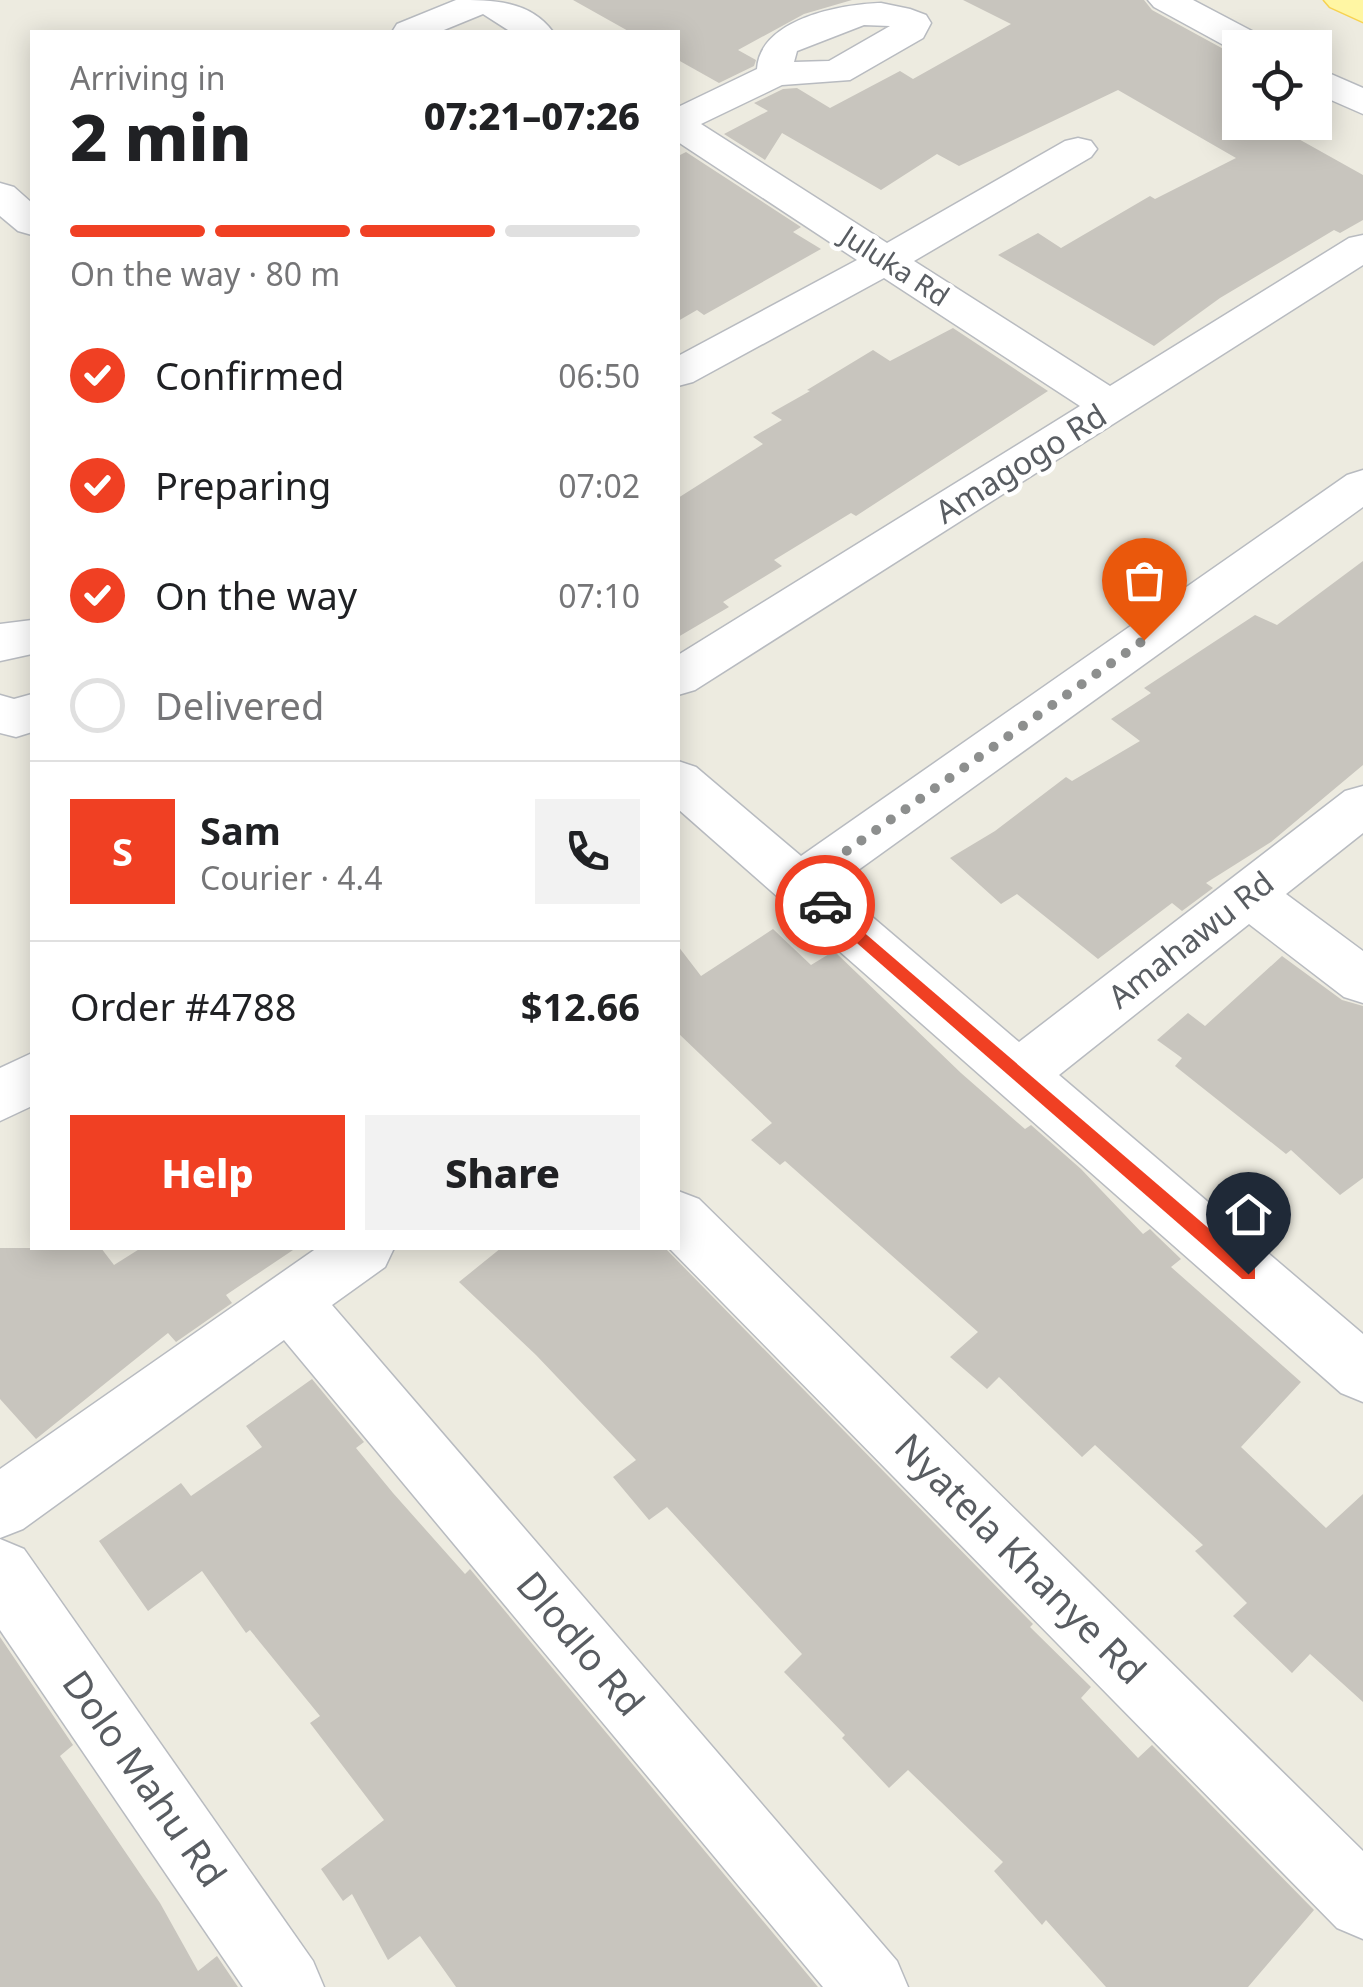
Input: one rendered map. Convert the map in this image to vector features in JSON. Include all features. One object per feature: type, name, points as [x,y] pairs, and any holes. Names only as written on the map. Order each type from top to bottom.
[{"type":"main road","points":[[1342,0],[1363,10]]},
{"type":"street","points":[[415,30],[485,0],[532,30]]},
{"type":"street","points":[[1166,0],[1222,30]]},
{"type":"street","points":[[680,122],[775,74]]},
{"type":"street","points":[[1332,87],[1363,104]]},
{"type":"street","name":"Juluka Rd","points":[[680,124],[1112,407]]},
{"type":"street","points":[[680,372],[887,260],[1078,149]]},
{"type":"street","points":[[0,194],[30,221]]},
{"type":"street","name":"Amagogo Rd","points":[[680,677],[1363,248]]},
{"type":"street","points":[[800,884],[1363,484]]},
{"type":"street","points":[[0,644],[9,638],[30,637]]},
{"type":"street","points":[[0,713],[12,719],[30,713]]},
{"type":"street","points":[[680,782],[1363,1374]]},
{"type":"street","name":"Amahawu Rd","points":[[1018,1074],[1363,805]]},
{"type":"street","points":[[1250,895],[1363,981]]},
{"type":"street","points":[[0,1097],[30,1078]]},
{"type":"street","name":"Nyatela Khanye Rd","points":[[680,1218],[1363,1902]]},
{"type":"street","points":[[0,1507],[361,1250]]},
{"type":"street","name":"Dlodlo Rd","points":[[290,1301],[872,1987]]},
{"type":"street","name":"Dolo Mahu Rd","points":[[0,1572],[287,1987]]},
{"type":"building","points":[[573,0],[852,0],[804,14],[738,50],[756,60],[754,66],[719,83],[680,61],[680,30],[626,30]]},
{"type":"building","points":[[963,0],[1144,0],[1152,10],[1222,48],[1222,140],[1300,140],[1363,175],[1363,220],[1340,233],[1334,230],[1220,298],[1154,346],[998,255],[1038,233],[1061,248],[1150,196],[1155,199],[1236,158],[1118,90],[959,166],[937,154],[881,190],[782,133],[765,160],[724,134],[768,111],[754,103],[783,89],[797,88],[830,108],[900,71],[913,79],[1011,24]]},
{"type":"building","points":[[686,152],[801,227],[793,232],[821,249],[704,315],[697,310],[680,320],[680,155]]},
{"type":"building","points":[[953,328],[1048,391],[856,516],[851,513],[774,560],[782,566],[723,602],[729,607],[680,636],[680,497],[763,444],[753,437],[782,420],[771,413],[873,350],[890,361]]},
{"type":"building","points":[[1363,561],[1363,765],[1271,842],[1206,883],[1213,888],[1182,911],[1172,903],[1098,959],[1017,894],[1001,904],[950,858],[995,831],[1066,777],[1072,781],[1140,741],[1111,719],[1151,693],[1144,688],[1255,615],[1277,625]]},
{"type":"building","points":[[773,929],[811,965],[834,951],[961,1073],[1025,1129],[1031,1125],[1081,1169],[1143,1234],[1150,1229],[1181,1259],[1171,1267],[1301,1382],[1241,1447],[1326,1528],[1363,1494],[1363,1702],[1310,1654],[1292,1673],[1233,1616],[1247,1603],[1195,1551],[1203,1545],[1095,1445],[1082,1457],[999,1377],[987,1389],[950,1357],[978,1332],[785,1161],[780,1165],[751,1140],[772,1123],[680,1035],[680,949],[701,976]]},
{"type":"building","points":[[1282,956],[1342,1000],[1363,1006],[1363,1178],[1340,1195],[1291,1150],[1286,1154],[1175,1066],[1182,1058],[1157,1040],[1188,1013],[1205,1026]]},
{"type":"building","points":[[0,1248],[103,1250],[114,1265],[138,1250],[293,1250],[226,1295],[232,1303],[176,1342],[168,1333],[36,1439],[0,1399]]},
{"type":"building","points":[[499,1250],[667,1250],[1033,1624],[1030,1627],[1091,1687],[1081,1698],[1138,1758],[1152,1745],[1314,1910],[1248,1987],[1106,1987],[1046,1920],[1042,1925],[994,1871],[1003,1862],[908,1770],[889,1788],[842,1738],[845,1735],[784,1672],[802,1654],[667,1507],[649,1520],[613,1477],[636,1460],[536,1355],[459,1282]]},
{"type":"building","points":[[312,1379],[364,1442],[356,1448],[393,1493],[465,1574],[470,1569],[818,1987],[456,1987],[420,1936],[388,1960],[352,1894],[343,1901],[321,1869],[384,1820],[310,1723],[320,1716],[250,1630],[246,1633],[202,1571],[148,1611],[99,1541],[181,1483],[191,1496],[262,1447],[246,1426]]},
{"type":"building","points":[[0,1637],[73,1745],[60,1756],[160,1903],[198,1971],[217,1956],[238,1987],[0,1987]]},
{"type":"way so far","points":[[825,905],[800,884],[1144,640]]},
{"type":"route","points":[[825,905],[1248,1274]]}]
